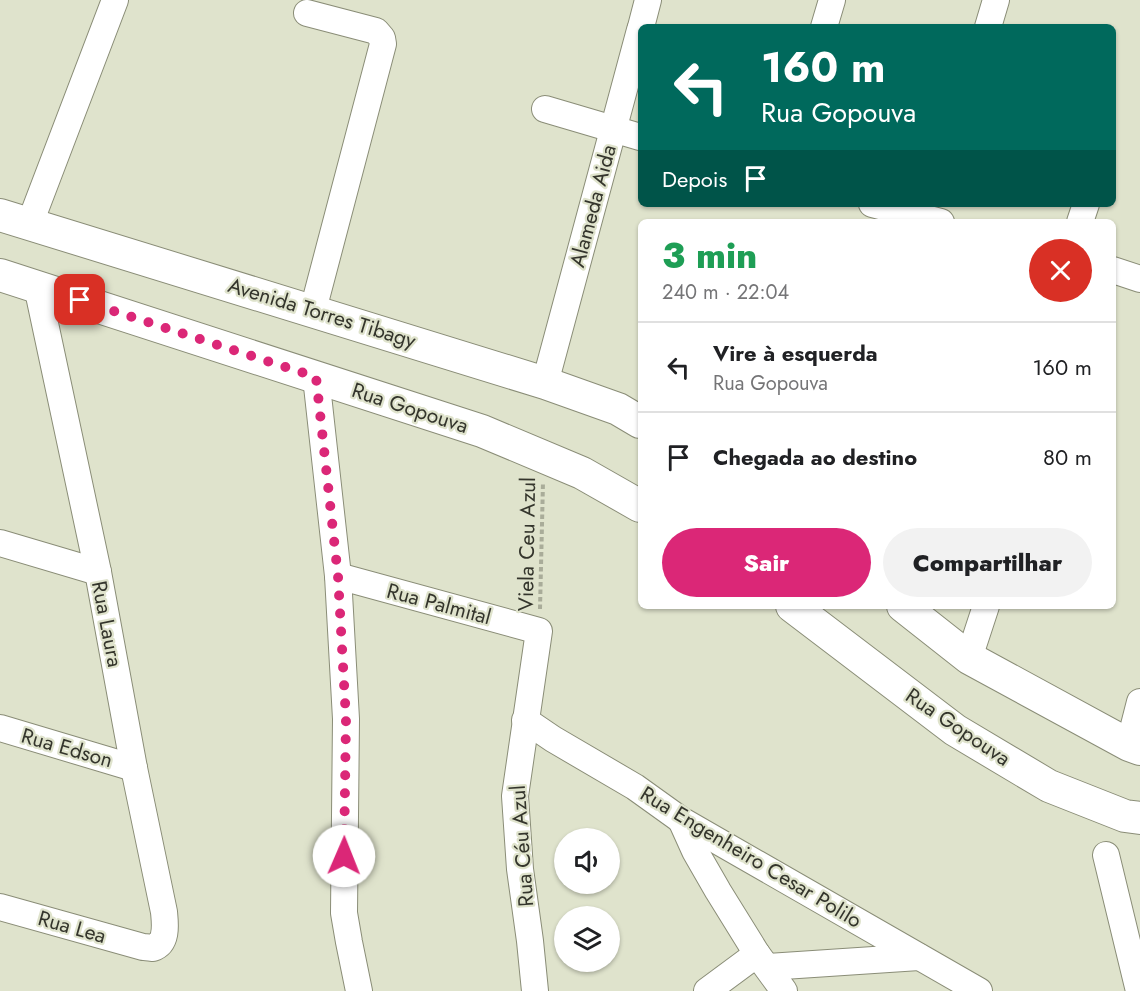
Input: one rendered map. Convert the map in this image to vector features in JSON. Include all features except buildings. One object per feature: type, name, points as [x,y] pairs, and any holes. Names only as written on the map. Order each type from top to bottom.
[{"type":"main road","name":"Avenida Torres Tibagy","points":[[0,214],[545,383],[618,410],[638,421]]},
{"type":"main road","name":"Rua Gopouva","points":[[0,275],[482,431],[582,473],[638,505]]},
{"type":"main road","name":"Rua Gopouva","points":[[796,609],[955,730],[1049,786],[1125,816],[1140,818]]},
{"type":"main road","points":[[907,609],[969,658],[1135,747]]},
{"type":"street","points":[[30,223],[115,0]]},
{"type":"street","name":"Alameda Aida","points":[[642,24],[648,0]]},
{"type":"street","points":[[825,24],[832,0]]},
{"type":"street","points":[[989,24],[996,0]]},
{"type":"street","points":[[307,12],[376,31],[382,38],[383,44],[313,310]]},
{"type":"street","name":"Alameda Aida","points":[[545,383],[638,39]]},
{"type":"street","points":[[545,110],[638,136]]},
{"type":"street","points":[[887,207],[936,217]]},
{"type":"street","points":[[1116,271],[1140,279]]},
{"type":"street","name":"Rua Laura","points":[[37,286],[98,572],[134,768],[164,912],[165,932],[161,942],[153,948],[143,947]]},
{"type":"street","points":[[316,377],[338,576],[346,719],[345,913],[359,991]]},
{"type":"street","points":[[0,543],[98,572]]},
{"type":"street","name":"Rua Palmital","points":[[338,576],[539,631]]},
{"type":"street","points":[[969,658],[985,609]]},
{"type":"street","name":"Rua Céu Azul","points":[[535,991],[520,869],[515,796],[539,631]]},
{"type":"street","points":[[1135,747],[1140,702]]},
{"type":"street","name":"Rua Engenheiro Cesar Polilo","points":[[525,720],[553,740],[635,788],[681,820],[979,991]]},
{"type":"street","name":"Rua Edson","points":[[0,728],[134,768]]},
{"type":"street","points":[[681,820],[695,850],[762,961],[784,991]]},
{"type":"street","points":[[1106,855],[1139,991]]},
{"type":"street","name":"Rua Lea","points":[[0,907],[143,947]]},
{"type":"street","points":[[707,991],[762,961],[919,957]]},
{"type":"path","name":"Viela Ceu Azul","points":[[539,631],[544,457]]},
{"type":"route","points":[[80,300],[316,377],[338,576],[346,719],[344,856]]}]
